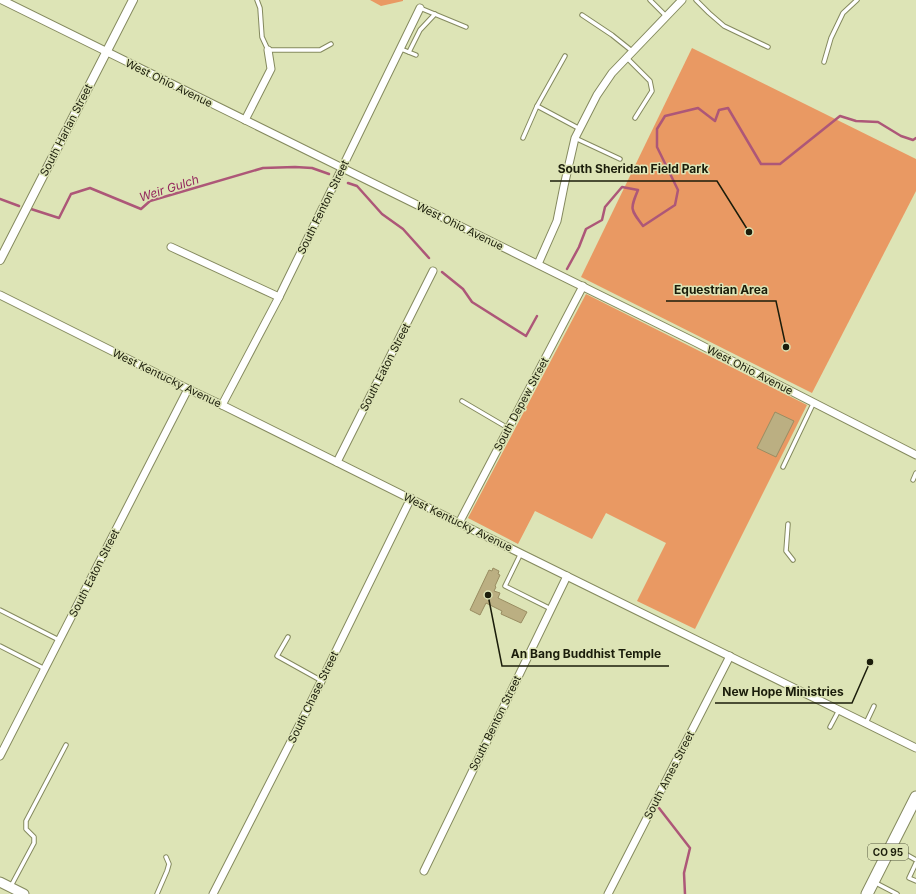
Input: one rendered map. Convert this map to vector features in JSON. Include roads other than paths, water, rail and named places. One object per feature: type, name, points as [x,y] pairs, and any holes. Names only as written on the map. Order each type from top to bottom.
[{"type":"main road","name":"CO 95","points":[[867,894],[915,801]]},
{"type":"main road","points":[[0,882],[24,894]]},
{"type":"street","name":"West Ohio Avenue","points":[[2,0],[583,286],[916,454]]},
{"type":"street","name":"South Harlan Street","points":[[0,260],[132,0]]},
{"type":"street","points":[[538,264],[557,220],[575,138],[597,95],[612,73],[682,0]]},
{"type":"street","name":"South Fenton Street","points":[[222,405],[279,297],[420,8]]},
{"type":"street","points":[[245,120],[271,69],[268,50]]},
{"type":"street","points":[[171,247],[279,297]]},
{"type":"street","name":"South Eaton Street","points":[[337,462],[433,271]]},
{"type":"street","name":"South Depew Street","points":[[459,523],[583,286]]},
{"type":"street","name":"West Kentucky Avenue","points":[[0,295],[916,748]]},
{"type":"street","name":"South Eaton Street","points":[[0,756],[188,389]]},
{"type":"street","name":"South Chase Street","points":[[213,894],[322,681],[411,498]]},
{"type":"street","name":"South Benton Street","points":[[424,870],[567,576]]},
{"type":"street","name":"South Ames Street","points":[[608,894],[730,656]]},
{"type":"lane","points":[[258,0],[262,37],[268,50],[320,50],[331,44]]},
{"type":"lane","points":[[650,0],[666,16]]},
{"type":"lane","points":[[696,0],[724,26],[768,47]]},
{"type":"lane","points":[[824,62],[831,38],[843,13],[857,0]]},
{"type":"lane","points":[[420,8],[466,27]]},
{"type":"lane","points":[[409,52],[420,30],[435,14]]},
{"type":"lane","points":[[582,15],[612,35],[632,51]]},
{"type":"lane","points":[[400,48],[416,55]]},
{"type":"lane","points":[[524,138],[536,106],[565,56]]},
{"type":"lane","points":[[626,58],[650,81],[652,91],[635,118]]},
{"type":"lane","points":[[536,106],[580,129]]},
{"type":"lane","points":[[575,138],[620,159]]},
{"type":"lane","points":[[462,402],[508,428]]},
{"type":"lane","points":[[783,467],[814,402]]},
{"type":"lane","points":[[913,480],[916,473]]},
{"type":"lane","points":[[788,524],[786,551],[793,560]]},
{"type":"lane","points":[[521,553],[505,586],[551,609]]},
{"type":"lane","points":[[0,610],[59,640]]},
{"type":"lane","points":[[288,637],[277,656],[322,681]]},
{"type":"lane","points":[[0,646],[45,669]]},
{"type":"lane","points":[[866,723],[874,706]]},
{"type":"lane","points":[[830,727],[839,710]]},
{"type":"lane","points":[[10,887],[34,843],[34,836],[26,829],[26,821],[66,745]]},
{"type":"lane","points":[[891,846],[916,862],[909,878],[916,881]]},
{"type":"lane","points":[[157,894],[168,871],[169,864],[166,857]]},
{"type":"lane","points":[[873,882],[897,894]]},
{"type":"waterway","name":"Weir Gulch","points":[[567,269],[579,247],[586,229],[602,220],[605,207],[622,187],[638,190],[633,209],[643,226],[675,205],[678,190],[657,147],[657,129],[665,116],[698,108],[715,121],[719,110],[728,108],[761,164],[780,164],[840,116],[856,121],[878,122],[901,136],[913,140],[916,138]]},
{"type":"waterway","name":"Weir Gulch","points":[[31,209],[59,218],[71,194],[90,188],[141,209],[150,201],[263,168],[312,168],[329,174]]},
{"type":"waterway","name":"Weir Gulch","points":[[348,183],[357,186],[382,214],[403,229],[429,258]]},
{"type":"waterway","name":"Weir Gulch","points":[[0,199],[19,206]]},
{"type":"waterway","name":"Weir Gulch","points":[[442,272],[463,289],[472,302],[526,336],[537,316]]},
{"type":"waterway","points":[[659,808],[690,848],[684,873],[685,894]]},
{"type":"place","name":"South Sheridan Field Park","points":[[749,232]]},
{"type":"place","name":"Equestrian Area","points":[[786,347]]},
{"type":"place","name":"An Bang Buddhist Temple","points":[[488,595]]},
{"type":"place","name":"New Hope Ministries","points":[[870,662]]}]
